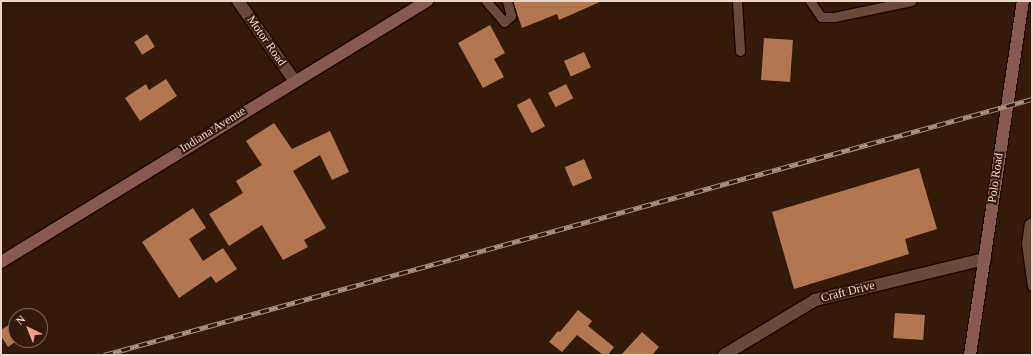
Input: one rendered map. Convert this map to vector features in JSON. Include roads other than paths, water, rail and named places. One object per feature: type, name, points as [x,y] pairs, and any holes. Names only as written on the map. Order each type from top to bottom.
[{"type":"main road","name":"Indiana Avenue","points":[[1,262],[294,80],[427,1]]},
{"type":"main road","name":"Polo Road","points":[[970,355],[1023,1]]},
{"type":"street","name":"Motor Road","points":[[238,1],[294,80]]},
{"type":"street","name":"Craft Drive","points":[[724,355],[815,300],[985,259]]},
{"type":"lane","points":[[486,1],[504,22],[511,16],[507,1]]},
{"type":"lane","points":[[737,1],[740,51]]},
{"type":"lane","points":[[810,1],[821,17],[834,17],[911,1]]},
{"type":"lane","points":[[1032,222],[1029,224],[1026,244],[1032,286]]},
{"type":"railway","points":[[104,355],[1032,99]]}]
